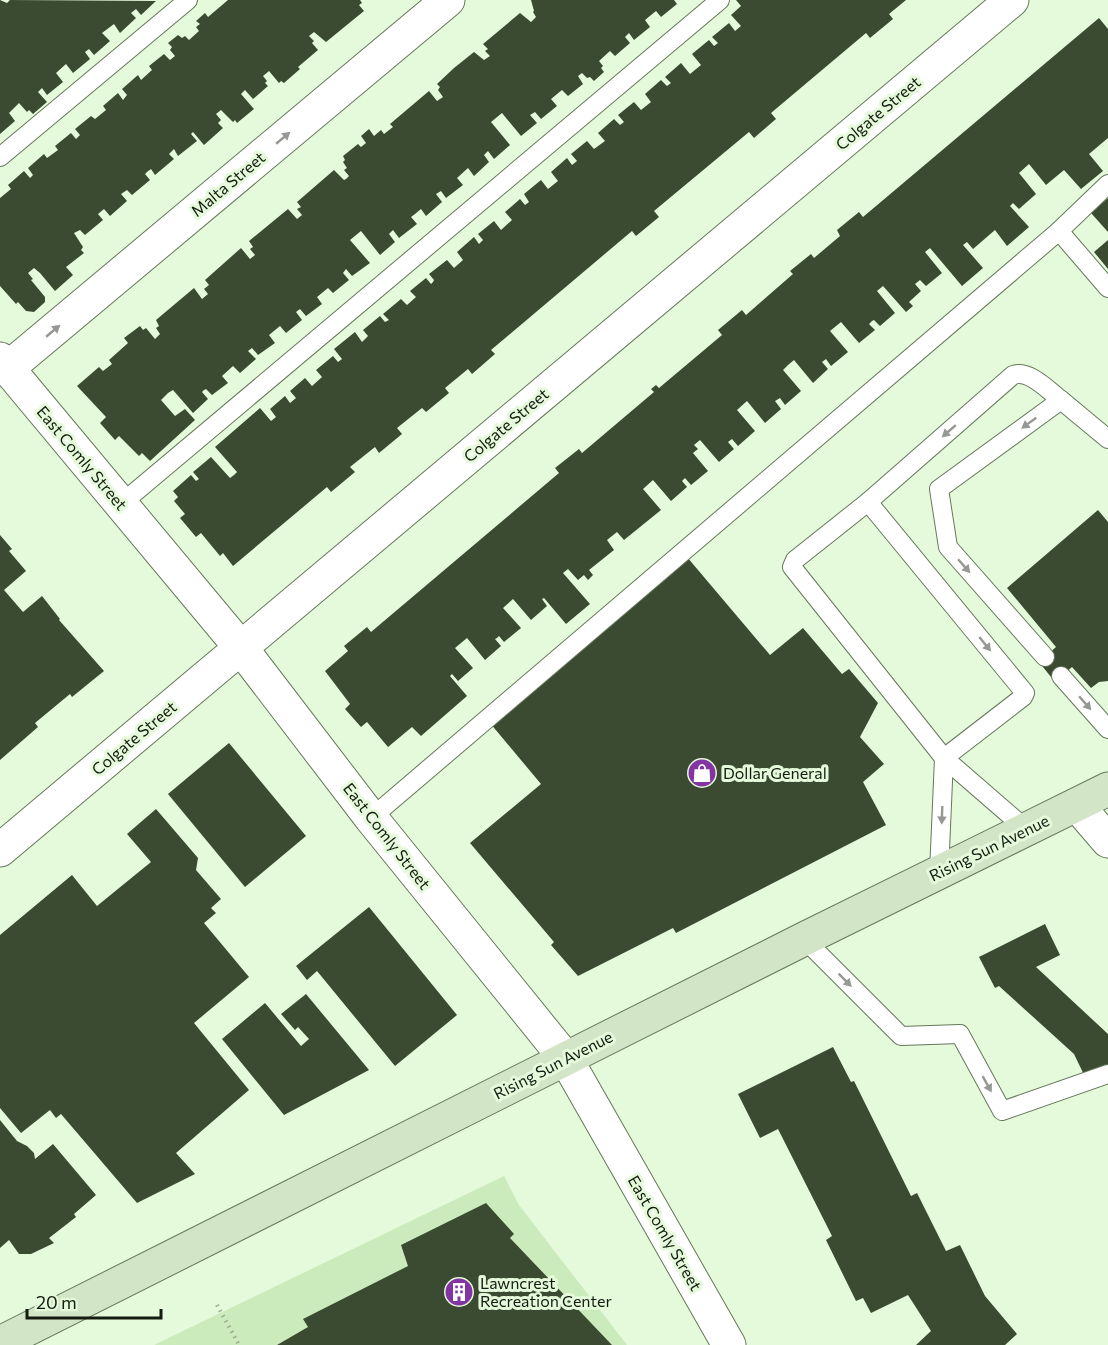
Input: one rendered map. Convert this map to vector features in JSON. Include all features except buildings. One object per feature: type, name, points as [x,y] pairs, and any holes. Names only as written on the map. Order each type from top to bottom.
[{"type":"main road","name":"Rising Sun Avenue","points":[[4,1335],[1108,789]]},
{"type":"street","name":"Malta Street","points":[[4,363],[448,0]]},
{"type":"street","name":"Colgate Street","points":[[0,850],[1012,0]]},
{"type":"street","name":"East Comly Street","points":[[4,363],[241,648],[371,818],[566,1059],[729,1345]]},
{"type":"street","points":[[1077,805],[1108,841]]},
{"type":"lane","points":[[0,158],[188,0]]},
{"type":"lane","points":[[121,504],[720,0]]},
{"type":"lane","points":[[371,818],[1059,231],[1108,184]]},
{"type":"lane","points":[[1059,231],[1108,288]]},
{"type":"lane","points":[[1027,830],[944,758],[792,567],[795,560],[868,502],[1013,375],[1018,373],[1027,375],[1108,439]]},
{"type":"lane","points":[[1045,657],[948,547],[939,489],[1061,400]]},
{"type":"lane","points":[[868,502],[1025,693],[1023,698],[944,758]]},
{"type":"lane","points":[[1061,676],[1108,729]]},
{"type":"lane","points":[[939,873],[944,758]]},
{"type":"lane","points":[[804,939],[901,1036],[960,1034],[1002,1111],[1108,1074]]},
{"type":"path","points":[[218,1305],[239,1345]]},
{"type":"green space","name":"Lawncrest Recreation Center","points":[[504,1176],[519,1205],[627,1345],[154,1345]]},
{"type":"place","name":"Dollar General","points":[[702,773]]},
{"type":"place","name":"Lawncrest Recreation Center","points":[[459,1292]]}]
